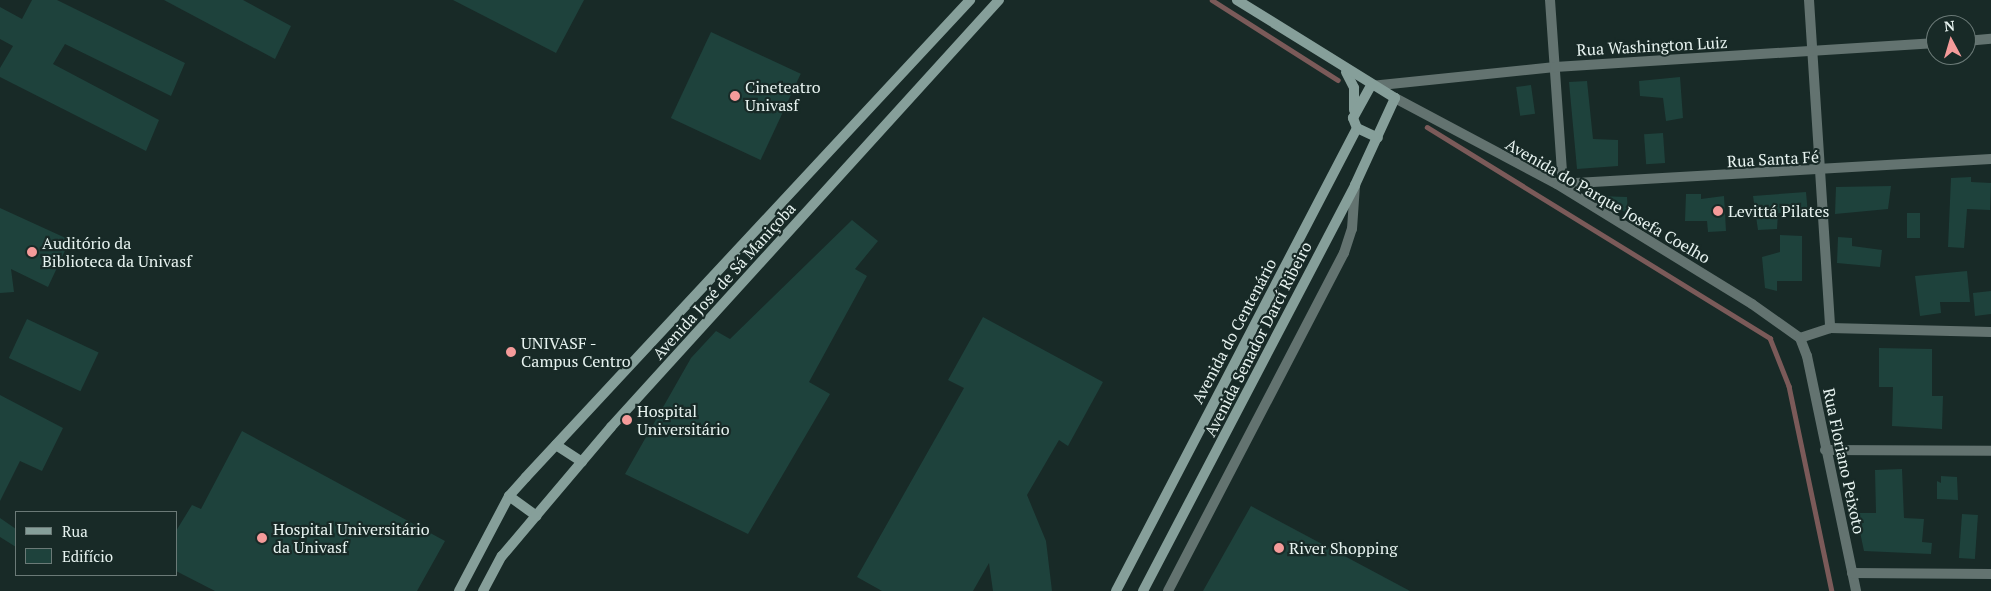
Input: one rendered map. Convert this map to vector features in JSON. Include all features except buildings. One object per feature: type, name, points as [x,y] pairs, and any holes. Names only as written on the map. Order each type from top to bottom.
[{"type":"main road","name":"Avenida José de Sá Maniçoba","points":[[459,591],[509,496],[970,0]]},
{"type":"main road","name":"Avenida José de Sá Maniçoba","points":[[483,591],[502,556],[582,462],[999,0]]},
{"type":"main road","points":[[1237,0],[1371,86],[1395,98]]},
{"type":"main road","points":[[1340,66],[1350,77],[1354,88],[1353,118],[1357,128],[1378,138]]},
{"type":"main road","points":[[1353,118],[1371,86]]},
{"type":"main road","name":"Avenida Senador Darcí Ribeiro","points":[[1143,591],[1355,184],[1395,98]]},
{"type":"main road","name":"Avenida do Centenário","points":[[1116,591],[1357,128]]},
{"type":"main road","points":[[556,445],[582,462]]},
{"type":"main road","points":[[509,496],[537,516]]},
{"type":"street","points":[[1550,0],[1560,185]]},
{"type":"street","points":[[1809,0],[1822,171],[1830,328]]},
{"type":"street","points":[[1976,40],[1991,39]]},
{"type":"street","name":"Rua Washington Luiz","points":[[1371,86],[1555,67],[1926,44]]},
{"type":"street","name":"Avenida do Parque Josefa Coelho","points":[[1395,98],[1560,185],[1765,312],[1800,338]]},
{"type":"street","name":"Rua Santa Fé","points":[[1560,185],[1822,171],[1991,159]]},
{"type":"street","points":[[1168,591],[1344,253],[1352,229],[1355,184]]},
{"type":"street","points":[[1800,338],[1830,328],[1991,332]]},
{"type":"street","name":"Rua Floriano Peixoto","points":[[1800,338],[1807,356],[1825,450],[1856,591]]},
{"type":"street","points":[[1825,450],[1991,451]]},
{"type":"street","points":[[1852,573],[1991,574]]},
{"type":"waterway","points":[[1212,0],[1338,80]]},
{"type":"waterway","points":[[1427,127],[1770,338],[1789,386],[1832,591]]},
{"type":"place","name":"Cineteatro Univasf","points":[[735,96]]},
{"type":"place","name":"Levittá Pilates","points":[[1718,211]]},
{"type":"place","name":"Auditório da Biblioteca da Univasf","points":[[32,252]]},
{"type":"place","name":"UNIVASF - Campus Centro","points":[[511,352]]},
{"type":"place","name":"Hospital Universitário","points":[[627,420]]},
{"type":"place","name":"Hospital Universitário da Univasf","points":[[262,538]]},
{"type":"place","name":"River Shopping","points":[[1279,548]]}]
